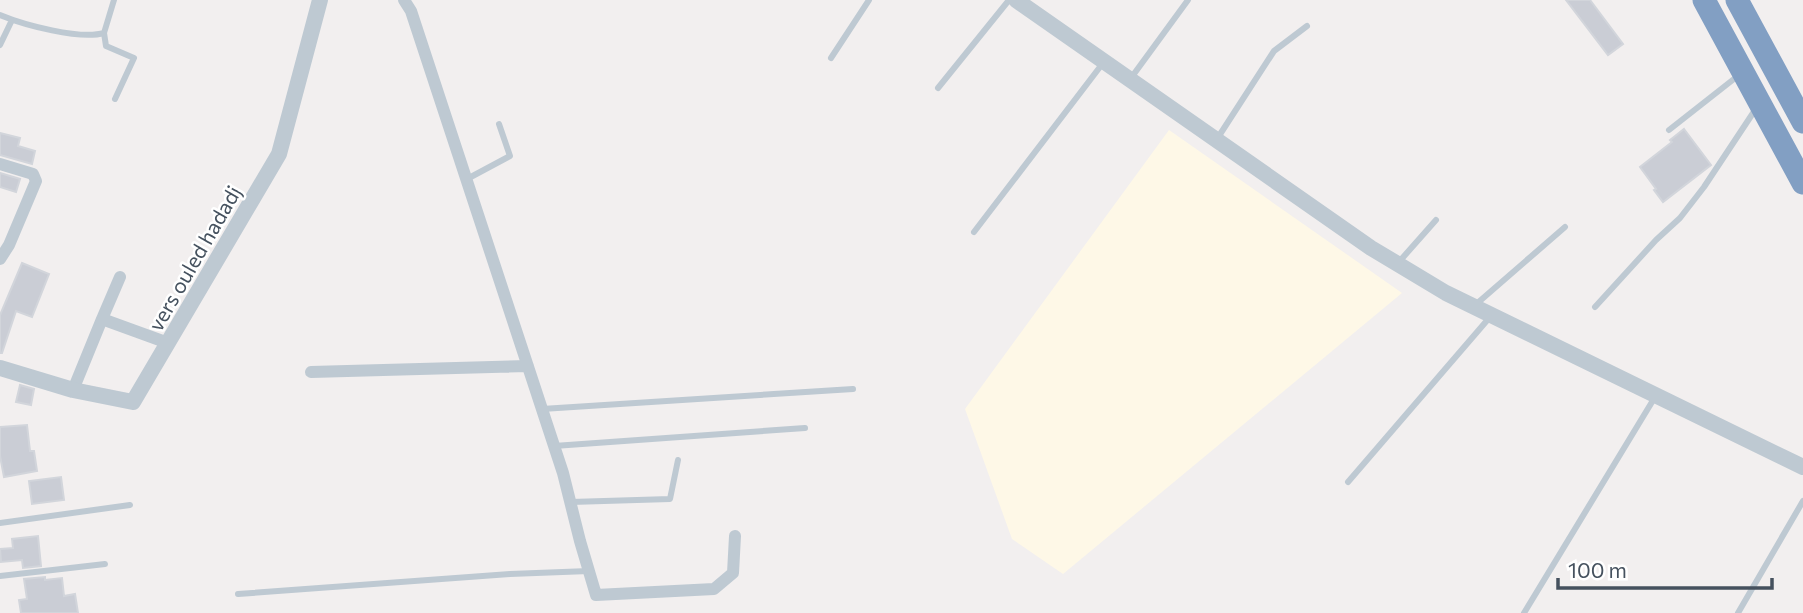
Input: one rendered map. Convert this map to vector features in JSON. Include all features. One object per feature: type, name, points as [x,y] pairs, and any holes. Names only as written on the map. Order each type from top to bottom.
[{"type":"highway","points":[[1704,0],[1803,183]]},
{"type":"highway","points":[[1737,0],[1803,122]]},
{"type":"street","name":"vers ouled hadadj","points":[[0,368],[73,390],[133,402],[279,154],[320,0]]},
{"type":"street","points":[[404,0],[411,11],[542,408],[596,595],[714,589],[733,573],[735,536]]},
{"type":"street","points":[[1016,0],[1397,264],[1446,293],[1803,467]]},
{"type":"street","points":[[0,163],[33,174],[36,181],[9,245],[0,259]]},
{"type":"street","points":[[73,390],[120,277]]},
{"type":"street","points":[[102,319],[169,342]]},
{"type":"street","points":[[311,372],[528,366]]},
{"type":"lane","points":[[114,0],[104,33],[106,46],[134,58],[115,99]]},
{"type":"lane","points":[[831,58],[869,0]]},
{"type":"lane","points":[[938,88],[1009,0]]},
{"type":"lane","points":[[1130,80],[1188,0]]},
{"type":"lane","points":[[0,15],[80,36],[104,33]]},
{"type":"lane","points":[[0,45],[12,20]]},
{"type":"lane","points":[[1217,140],[1275,51],[1307,26]]},
{"type":"lane","points":[[974,232],[1104,61]]},
{"type":"lane","points":[[1669,130],[1743,72]]},
{"type":"lane","points":[[1595,307],[1656,240],[1680,218],[1734,144],[1759,102]]},
{"type":"lane","points":[[467,180],[510,156],[499,124]]},
{"type":"lane","points":[[1397,264],[1436,220]]},
{"type":"lane","points":[[1474,307],[1565,227]]},
{"type":"lane","points":[[1348,482],[1492,315]]},
{"type":"lane","points":[[542,408],[853,389]]},
{"type":"lane","points":[[1524,613],[1656,395]]},
{"type":"lane","points":[[554,446],[804,428]]},
{"type":"lane","points":[[571,502],[670,499],[678,460]]},
{"type":"lane","points":[[1738,613],[1803,501]]},
{"type":"lane","points":[[0,523],[130,505]]},
{"type":"lane","points":[[0,576],[105,564]]},
{"type":"lane","points":[[238,594],[510,574],[589,571]]},
{"type":"shaded area","points":[[1169,130],[1402,293],[1063,574],[1012,539],[965,409]]},
{"type":"building","points":[[1566,0],[1590,0],[1623,44],[1608,55]]},
{"type":"building","points":[[1684,129],[1711,165],[1663,202],[1640,167]]},
{"type":"building","points":[[0,133],[20,138],[18,146],[35,151],[32,164],[0,155]]},
{"type":"building","points":[[0,173],[20,179],[16,192],[0,187]]},
{"type":"building","points":[[22,263],[49,274],[32,317],[16,311],[0,353],[0,315]]},
{"type":"building","points":[[20,385],[34,389],[31,405],[16,402]]},
{"type":"building","points":[[27,425],[30,451],[34,451],[37,471],[4,477],[0,456],[0,427]]},
{"type":"building","points":[[61,477],[64,500],[32,504],[29,481]]},
{"type":"building","points":[[38,536],[41,566],[23,568],[22,560],[1,562],[0,549],[13,548],[12,539]]},
{"type":"building","points":[[45,577],[45,580],[62,578],[64,596],[75,594],[78,613],[21,613],[19,600],[27,599],[24,579]]}]
